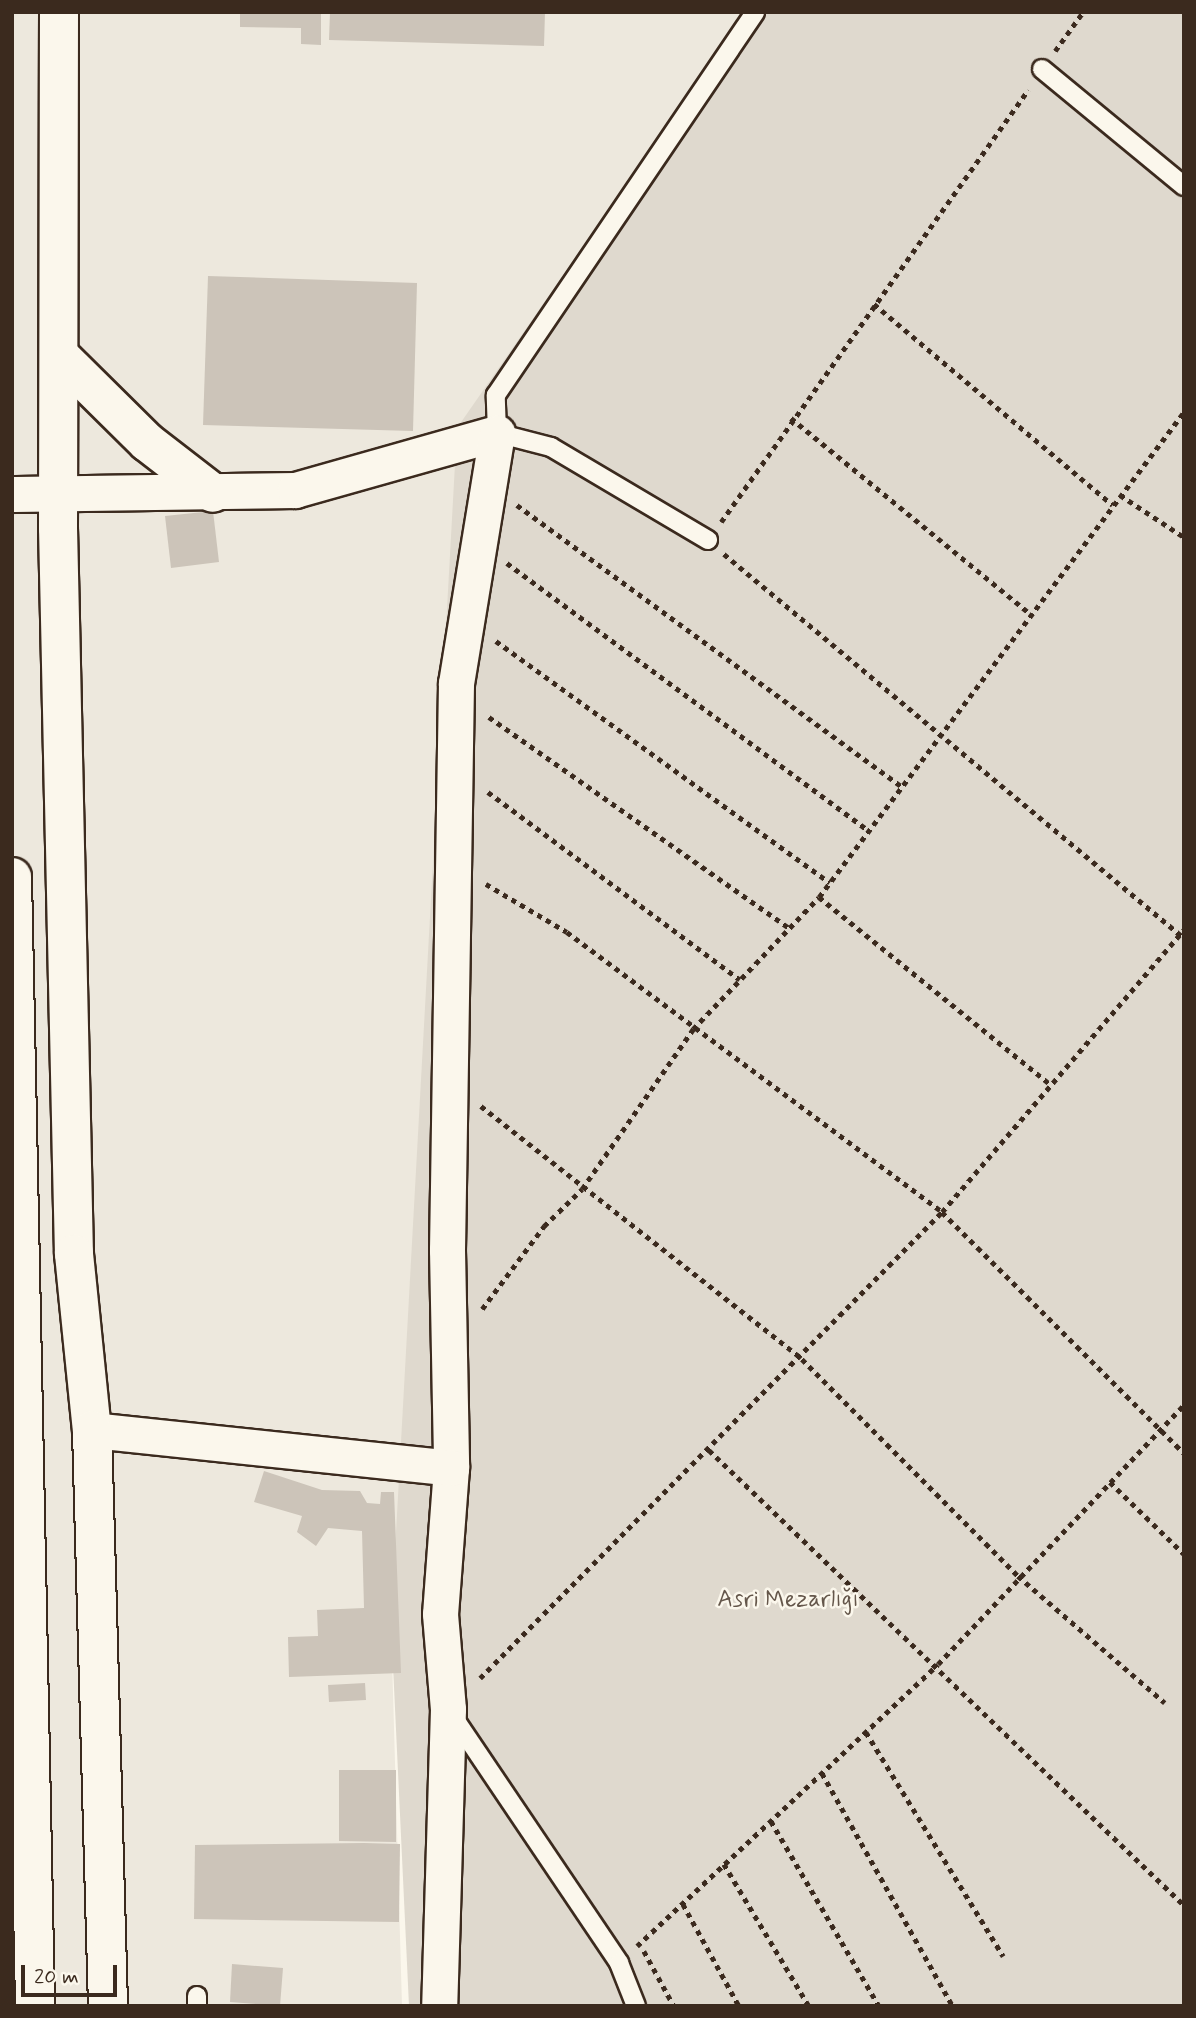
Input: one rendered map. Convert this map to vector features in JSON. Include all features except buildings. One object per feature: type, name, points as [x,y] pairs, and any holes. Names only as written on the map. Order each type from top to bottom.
[{"type":"main road","points":[[60,12],[60,497],[74,1254],[92,1430],[108,2006]]},
{"type":"main road","points":[[60,356],[147,442],[213,493]]},
{"type":"main road","points":[[12,877],[35,2006]]},
{"type":"street","points":[[12,494],[60,497],[295,490],[497,433],[486,483],[456,694],[449,1079],[451,1468],[440,1614],[448,1709],[439,2006]]},
{"type":"street","points":[[92,1430],[451,1468]]},
{"type":"lane","points":[[708,540],[551,447],[497,433],[496,395],[755,12]]},
{"type":"lane","points":[[1042,69],[1184,186]]},
{"type":"lane","points":[[448,1709],[619,1963],[636,2006]]},
{"type":"path","points":[[1083,12],[791,418],[708,540],[1182,937]]},
{"type":"path","points":[[874,304],[1113,505]]},
{"type":"path","points":[[449,1354],[544,1226],[582,1189],[693,1029],[830,883],[942,738],[1184,412]]},
{"type":"path","points":[[791,418],[1032,615]]},
{"type":"path","points":[[486,483],[903,788]]},
{"type":"path","points":[[1121,495],[1184,537]]},
{"type":"path","points":[[477,541],[869,831]]},
{"type":"path","points":[[466,619],[830,883]]},
{"type":"path","points":[[456,694],[789,928]]},
{"type":"path","points":[[456,769],[740,980]]},
{"type":"path","points":[[452,864],[567,932],[693,1029],[942,1212],[1184,1453]]},
{"type":"path","points":[[819,897],[1051,1085]]},
{"type":"path","points":[[448,1709],[802,1359],[942,1212],[1182,937],[1184,930]]},
{"type":"path","points":[[449,1079],[582,1189],[802,1359],[1018,1576],[1165,1703]]},
{"type":"path","points":[[619,1963],[938,1664],[1018,1576],[1184,1405]]},
{"type":"path","points":[[709,1450],[938,1664],[1184,1905]]},
{"type":"path","points":[[1110,1482],[1184,1554]]},
{"type":"path","points":[[866,1732],[1003,1956]]},
{"type":"path","points":[[822,1773],[953,2006]]},
{"type":"path","points":[[771,1821],[878,2006]]},
{"type":"path","points":[[724,1864],[808,2006]]},
{"type":"path","points":[[683,1904],[739,2006]]},
{"type":"path","points":[[640,1944],[674,2006]]},
{"type":"shaded area","points":[[12,12],[746,12],[391,1623],[402,2006],[12,2006]]},
{"type":"green space","name":"Asri Mezarlığı","points":[[746,12],[1184,12],[1184,2006],[409,2006],[391,1623],[457,428]]}]
